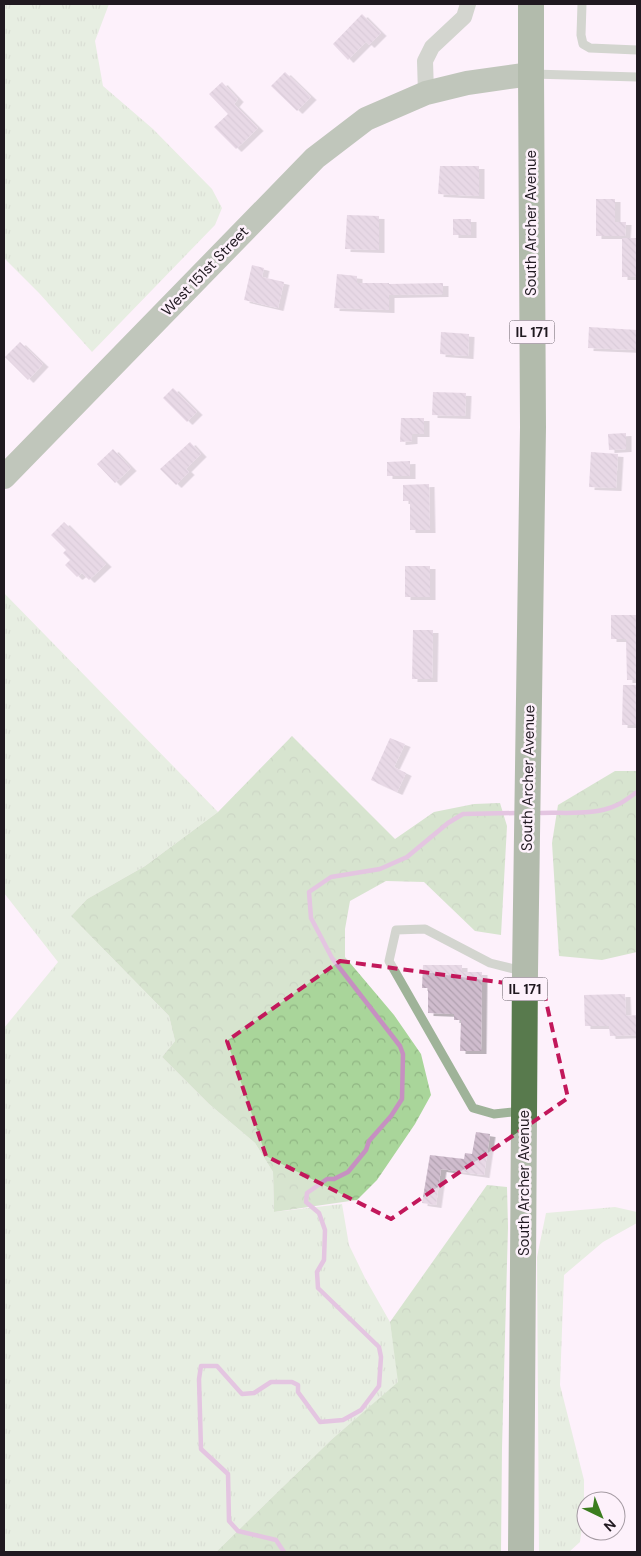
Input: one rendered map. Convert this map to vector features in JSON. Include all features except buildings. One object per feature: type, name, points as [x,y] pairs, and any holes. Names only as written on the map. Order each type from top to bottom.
[{"type":"main road","name":"South Archer Avenue","points":[[521,1552],[525,972],[533,426],[530,74],[532,4]]},
{"type":"street","points":[[426,93],[425,61],[432,47],[464,17],[468,4]]},
{"type":"street","name":"West 151st Street","points":[[4,477],[315,158],[366,119],[426,93],[467,83],[530,74]]},
{"type":"lane","points":[[582,4],[581,35],[583,44],[590,48],[637,50]]},
{"type":"lane","points":[[530,74],[637,77]]},
{"type":"lane","points":[[525,972],[490,963],[425,929],[396,930],[389,960],[473,1108],[494,1114],[525,1111]]},
{"type":"highlighted area","points":[[340,961],[543,988],[568,1098],[391,1219],[266,1156],[227,1041]]},
{"type":"green space","points":[[4,4],[109,4],[95,41],[103,86],[153,129],[212,189],[222,208],[215,225],[92,352],[39,293],[4,258]]},
{"type":"green space","points":[[4,593],[218,812],[145,866],[87,899],[71,916],[169,1016],[175,1041],[162,1057],[209,1104],[255,1143],[273,1172],[274,1212],[342,1204],[349,1245],[390,1322],[399,1382],[331,1440],[216,1552],[4,1552],[4,1028],[58,962],[4,893]]},
{"type":"green space","points":[[292,736],[395,839],[434,812],[474,804],[500,803],[507,826],[501,935],[475,931],[424,882],[386,881],[350,901],[345,929],[345,957],[394,1015],[421,1054],[431,1095],[415,1124],[377,1180],[357,1200],[274,1212],[273,1172],[255,1143],[209,1104],[162,1057],[175,1041],[169,1016],[71,916],[87,899],[145,866],[218,812]]},
{"type":"green space","points":[[615,771],[637,771],[637,952],[602,960],[559,956],[552,843],[558,805]]},
{"type":"green space","points":[[487,1185],[507,1187],[508,1227],[501,1552],[216,1552],[331,1440],[398,1382],[390,1322]]},
{"type":"green space","points":[[615,1207],[637,1212],[637,1223],[603,1242],[564,1275],[560,1385],[584,1480],[584,1491],[576,1491],[576,1541],[580,1542],[569,1552],[539,1552],[537,1257],[546,1213]]},
{"type":"waterway","points":[[541,813],[599,811],[620,804],[637,792]]},
{"type":"waterway","points":[[284,1552],[276,1540],[238,1531],[229,1521],[228,1474],[201,1449],[199,1379],[201,1366],[217,1366],[242,1394],[254,1393],[271,1382],[292,1382],[298,1385],[298,1392],[320,1422],[343,1420],[361,1410],[379,1386],[381,1357],[379,1347],[318,1288],[317,1272],[324,1260],[325,1230],[319,1213],[306,1202],[307,1193],[327,1179],[334,1179],[348,1172],[366,1150],[369,1141],[391,1116],[402,1099],[403,1054],[400,1046],[332,958],[311,918],[309,892],[331,877],[380,869],[407,857],[448,823],[463,814],[515,813]]}]
